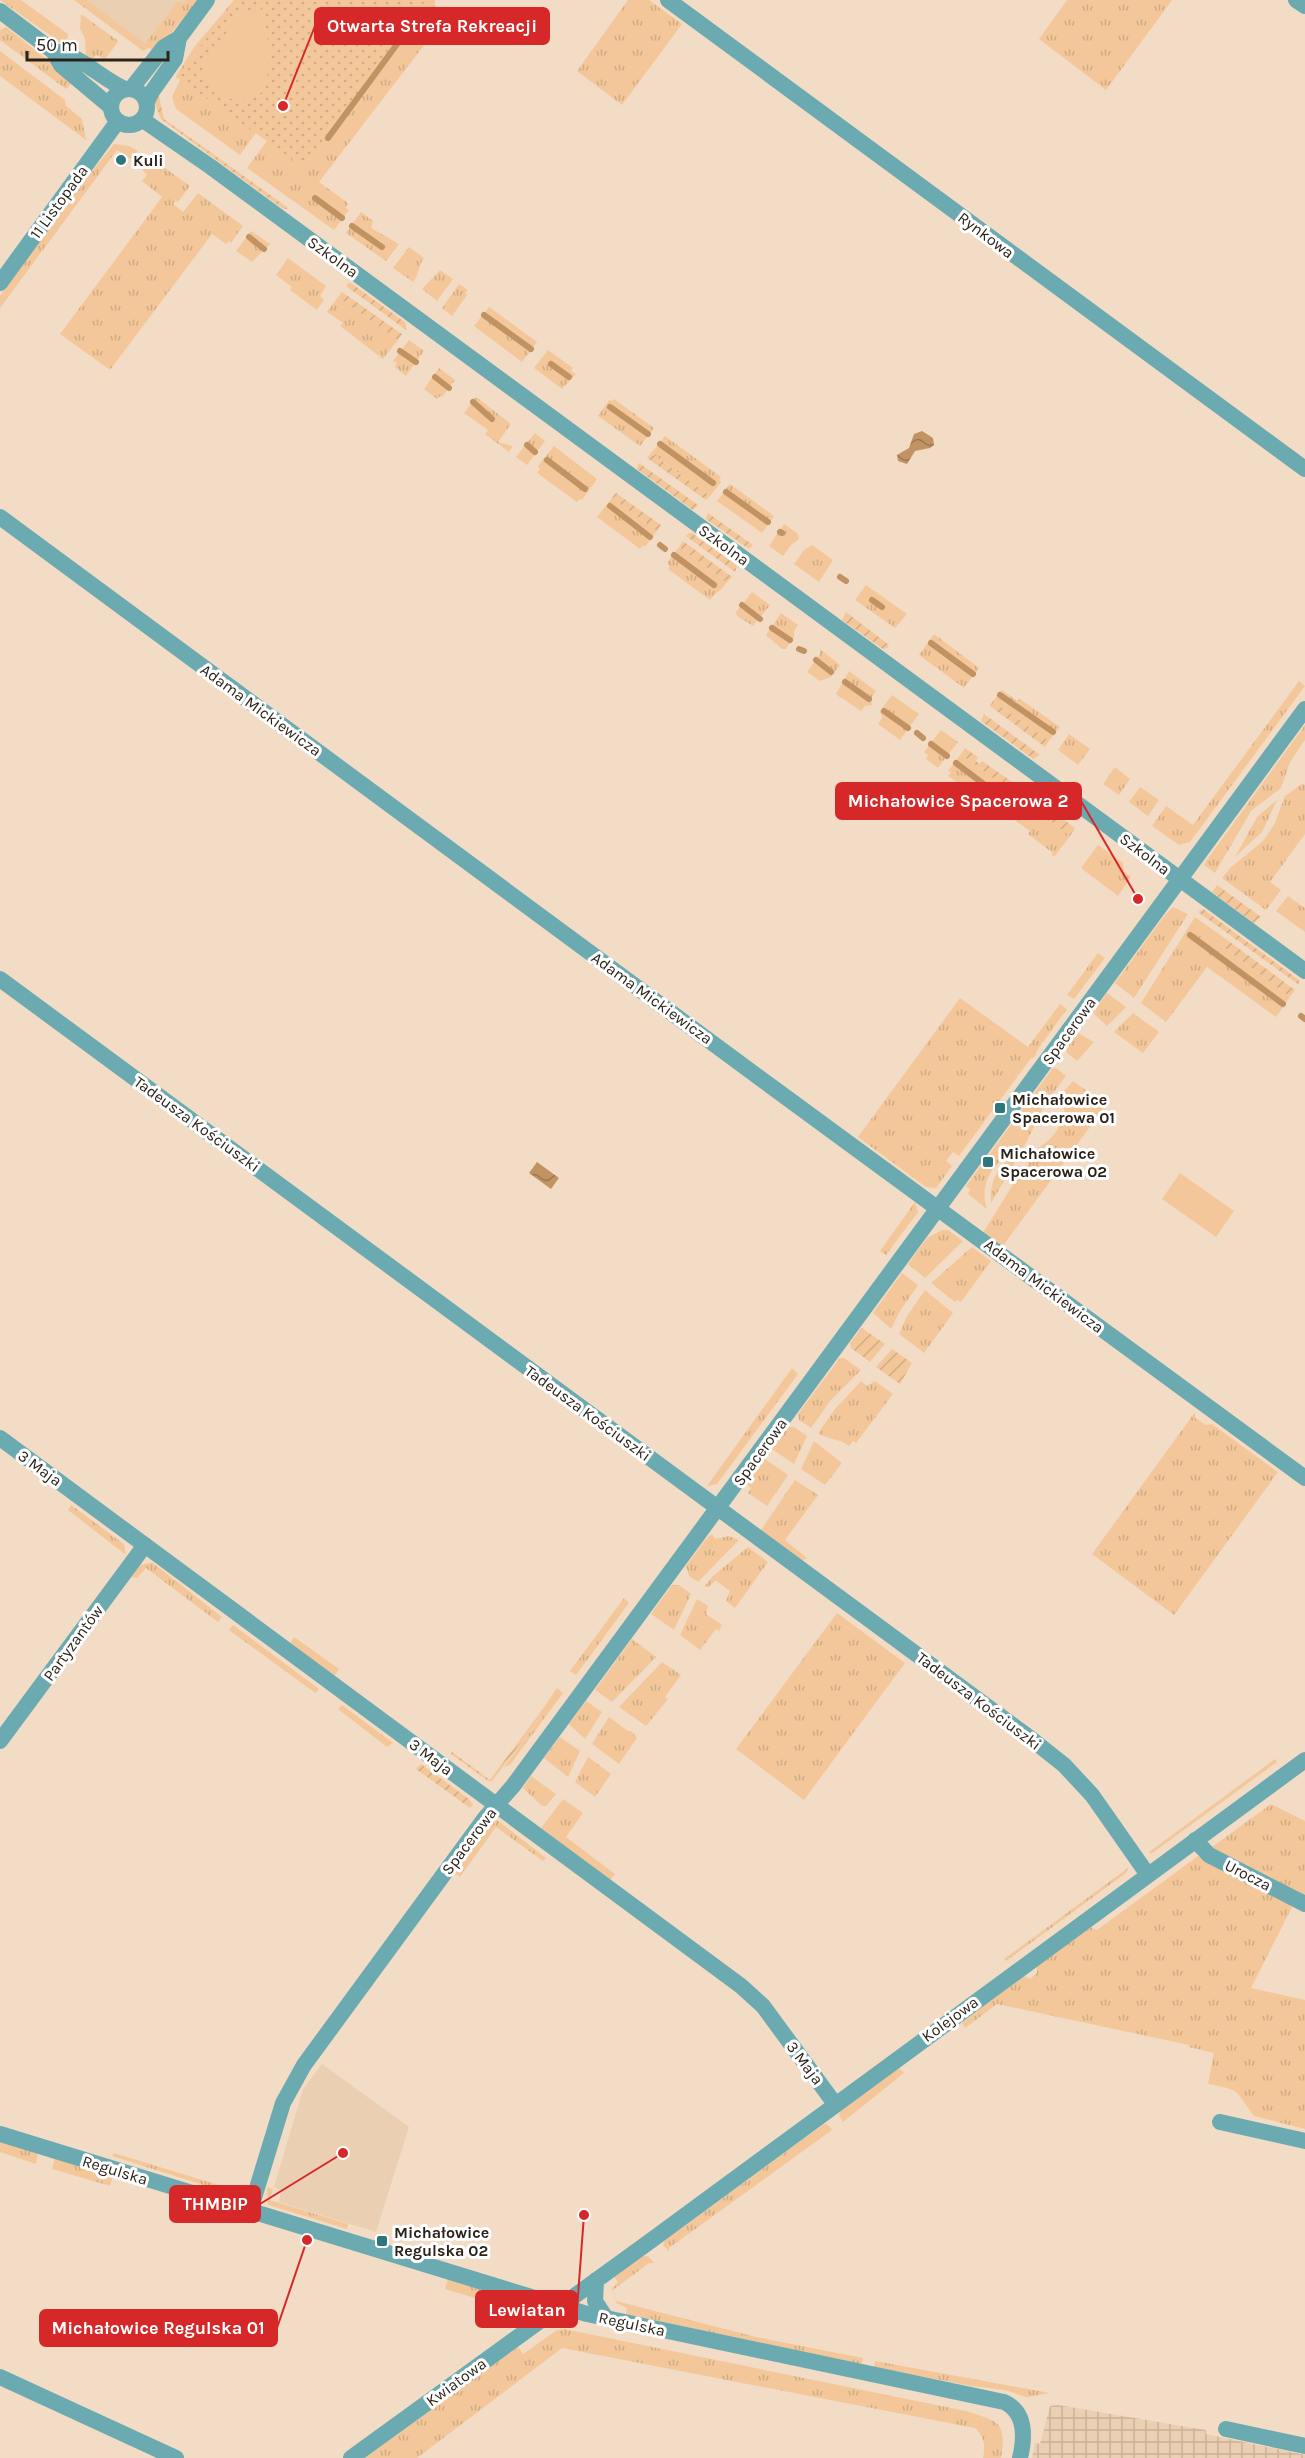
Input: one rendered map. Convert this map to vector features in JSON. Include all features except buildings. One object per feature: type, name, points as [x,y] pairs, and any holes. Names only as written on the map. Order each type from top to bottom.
[{"type":"street","points":[[114,114],[115,96],[128,89],[164,47],[178,38],[207,0]]},
{"type":"street","name":"Rynkowa","points":[[668,0],[1305,469]]},
{"type":"street","points":[[1296,0],[1305,6]]},
{"type":"street","points":[[0,11],[53,51],[61,65],[130,126],[143,120],[151,93],[175,58],[178,38]]},
{"type":"street","points":[[53,51],[69,54],[110,82],[141,93],[147,102]]},
{"type":"street","name":"11 Listopada","points":[[0,283],[114,114]]},
{"type":"street","name":"Szkolna","points":[[143,120],[211,167],[1305,971]]},
{"type":"street","name":"Adama Mickiewicza","points":[[0,517],[1305,1478]]},
{"type":"street","name":"Spacerowa","points":[[250,2211],[283,2103],[298,2073],[718,1509],[1305,709]]},
{"type":"street","name":"Tadeusza Kościuszki","points":[[0,979],[977,1698],[1064,1765],[1092,1795],[1148,1875]]},
{"type":"street","name":"3 Maja","points":[[0,1438],[748,1992],[763,2006],[835,2104]]},
{"type":"street","name":"Partyzantów","points":[[0,1741],[145,1545]]},
{"type":"street","name":"Kolejowa","points":[[560,2306],[1305,1760]]},
{"type":"street","name":"Urocza","points":[[1195,1840],[1209,1855],[1305,1904]]},
{"type":"street","points":[[1220,2122],[1305,2141]]},
{"type":"street","name":"Regulska","points":[[0,2134],[560,2306],[606,2318],[1004,2402],[1017,2414],[1023,2427],[1020,2458]]},
{"type":"street","points":[[596,2280],[595,2301],[606,2318]]},
{"type":"street","name":"Kwiatowa","points":[[351,2458],[560,2306]]},
{"type":"street","points":[[0,2376],[176,2458]]},
{"type":"street","points":[[1226,2429],[1305,2446]]},
{"type":"shaded area","points":[[74,0],[186,0],[154,43],[148,46]]},
{"type":"shaded area","points":[[322,2064],[409,2127],[376,2232],[279,2202],[281,2190],[274,2187],[303,2089]]},
{"type":"shaded area","points":[[1058,2405],[1206,2430],[1206,2434],[1305,2455],[1305,2458],[1032,2458],[1035,2443],[1040,2444],[1050,2406]]},
{"type":"green space","points":[[0,0],[21,0],[68,34],[67,42],[61,43]]},
{"type":"green space","points":[[74,0],[87,0],[145,44],[178,1],[182,4],[186,0],[199,0],[155,52],[149,48],[143,51]]},
{"type":"green space","points":[[234,0],[267,0],[258,130],[240,155],[176,109],[172,97],[180,80],[178,78],[177,80],[176,76],[195,46]]},
{"type":"green space","points":[[236,0],[426,0],[303,167],[177,77]]},
{"type":"green space","points":[[408,0],[435,0],[435,7],[445,18],[319,182],[348,203],[346,208],[349,210],[334,230],[247,168],[269,138]]},
{"type":"green space","points":[[628,0],[649,0],[682,24],[622,105],[577,71]]},
{"type":"green space","points":[[1067,0],[1172,0],[1106,90],[1039,39]]},
{"type":"green space","points":[[260,8],[264,12],[268,51],[268,70],[264,90],[246,100],[225,97],[208,85],[203,76],[204,60],[238,16]]},
{"type":"green space","points":[[81,14],[117,40],[118,42],[105,59],[96,55],[91,61],[86,56],[85,38],[80,29]]},
{"type":"green space","points":[[6,27],[74,81],[66,89],[0,40],[0,30]]},
{"type":"green space","points":[[0,51],[65,100],[66,106],[82,119],[86,140],[0,76]]},
{"type":"green space","points":[[158,92],[164,119],[287,209],[283,209],[161,119],[155,104]]},
{"type":"green space","points":[[114,144],[129,146],[138,151],[131,159],[117,150],[0,308],[0,296]]},
{"type":"green space","points":[[148,156],[190,186],[178,202],[175,201],[173,204],[183,212],[198,193],[243,226],[231,243],[229,241],[226,244],[212,234],[110,370],[60,334],[162,197],[142,181],[147,175],[140,167]]},
{"type":"green space","points":[[361,212],[373,221],[371,228],[399,244],[386,261],[346,233]]},
{"type":"green space","points":[[251,231],[270,244],[252,262],[236,251]]},
{"type":"green space","points":[[409,247],[424,258],[413,282],[393,268]]},
{"type":"green space","points":[[288,258],[326,286],[320,296],[324,300],[317,310],[290,290],[292,287],[276,275]]},
{"type":"green space","points":[[440,270],[453,279],[437,301],[422,289]]},
{"type":"green space","points":[[348,283],[406,323],[406,330],[346,286]]},
{"type":"green space","points":[[459,284],[468,290],[465,293],[467,295],[452,316],[442,308]]},
{"type":"green space","points":[[342,292],[402,334],[398,340],[338,297]]},
{"type":"green space","points":[[338,297],[398,340],[383,359],[340,326],[343,323],[327,312]]},
{"type":"green space","points":[[489,307],[537,342],[522,362],[474,326]]},
{"type":"green space","points":[[409,340],[424,351],[406,376],[395,367],[397,363],[393,361]]},
{"type":"green space","points":[[548,350],[573,368],[571,371],[576,374],[562,389],[534,368]]},
{"type":"green space","points":[[439,368],[455,380],[442,397],[437,399],[424,389]]},
{"type":"green space","points":[[476,397],[511,424],[498,442],[513,446],[509,452],[485,434],[488,430],[464,413]]},
{"type":"green space","points":[[614,399],[654,428],[640,446],[598,416],[609,400]]},
{"type":"green space","points":[[535,433],[545,441],[527,465],[516,457]]},
{"type":"green space","points":[[665,436],[721,477],[719,480],[721,482],[710,496],[651,453]]},
{"type":"green space","points":[[554,446],[597,479],[582,500],[577,502],[537,473],[540,469],[538,466]]},
{"type":"green space","points":[[651,453],[710,496],[706,500],[647,458]]},
{"type":"green space","points":[[639,463],[698,505],[693,510],[637,469]]},
{"type":"green space","points":[[730,484],[774,516],[762,533],[717,501]]},
{"type":"green space","points":[[616,493],[661,525],[657,531],[612,498]]},
{"type":"green space","points":[[612,498],[657,531],[645,547],[643,545],[640,549],[597,517]]},
{"type":"green space","points":[[708,513],[753,545],[749,549],[706,519]]},
{"type":"green space","points":[[784,524],[798,534],[799,539],[783,556],[769,546]]},
{"type":"green space","points":[[689,533],[737,566],[735,572],[686,536]]},
{"type":"green space","points":[[683,541],[732,577],[727,582],[679,547]]},
{"type":"green space","points":[[812,545],[833,560],[819,582],[794,564],[804,550]]},
{"type":"green space","points":[[679,547],[727,582],[710,600],[668,569],[670,566],[667,563]]},
{"type":"green space","points":[[866,585],[907,614],[895,628],[855,600]]},
{"type":"green space","points":[[752,592],[770,605],[753,626],[737,616],[736,612]]},
{"type":"green space","points":[[846,612],[889,645],[887,648],[883,649],[842,620]]},
{"type":"green space","points":[[781,613],[798,625],[786,649],[782,649],[766,635]]},
{"type":"green space","points":[[934,634],[979,668],[964,688],[919,655]]},
{"type":"green space","points":[[820,649],[840,665],[831,677],[820,681],[807,672],[820,654]]},
{"type":"green space","points":[[849,671],[876,691],[871,698],[872,705],[865,706],[861,711],[836,694]]},
{"type":"green space","points":[[1299,681],[1305,686],[1190,842],[1179,845],[1152,826],[1166,806],[1193,825]]},
{"type":"green space","points":[[1002,690],[1017,701],[1020,699],[1060,727],[1049,741],[993,701]]},
{"type":"green space","points":[[892,695],[919,714],[900,740],[878,724],[882,718],[880,711]]},
{"type":"green space","points":[[993,701],[1049,741],[1045,747],[990,706]]},
{"type":"green space","points":[[984,714],[1040,755],[1033,759],[981,721]]},
{"type":"green space","points":[[1305,725],[1305,740],[1290,762],[1281,788],[1251,811],[1215,873],[1204,865],[1206,861]]},
{"type":"green space","points":[[941,730],[958,742],[938,768],[926,759],[928,755],[924,752]]},
{"type":"green space","points":[[1069,734],[1090,749],[1078,765],[1058,750]]},
{"type":"green space","points":[[965,748],[978,757],[976,761],[980,764],[982,761],[1018,786],[1013,793],[961,754]]},
{"type":"green space","points":[[961,754],[1013,793],[999,813],[948,776],[951,772],[948,771]]},
{"type":"green space","points":[[1115,767],[1130,779],[1119,795],[1103,784]]},
{"type":"green space","points":[[1302,784],[1305,785],[1305,834],[1270,882],[1281,890],[1266,910],[1222,878],[1230,868],[1263,841],[1274,825],[1285,796]]},
{"type":"green space","points":[[1140,787],[1159,800],[1148,816],[1129,802]]},
{"type":"green space","points":[[1029,794],[1075,828],[1070,836],[1024,801]]},
{"type":"green space","points":[[1277,800],[1262,832],[1235,857],[1257,817]]},
{"type":"green space","points":[[1024,801],[1070,836],[1054,857],[1053,853],[1028,834],[1030,831],[1012,818]]},
{"type":"green space","points":[[1098,845],[1123,863],[1124,872],[1131,877],[1118,896],[1081,868]]},
{"type":"green space","points":[[1217,885],[1261,917],[1254,923],[1212,892]]},
{"type":"green space","points":[[1288,896],[1305,908],[1305,932],[1276,911]]},
{"type":"green space","points":[[1173,907],[1188,914],[1134,998],[1115,983]]},
{"type":"green space","points":[[1203,909],[1299,980],[1299,985],[1198,912]]},
{"type":"green space","points":[[1195,917],[1226,939],[1222,946],[1290,997],[1276,1017],[1207,967],[1166,1022],[1141,1003]]},
{"type":"green space","points":[[1226,939],[1295,990],[1290,997],[1221,945]]},
{"type":"green space","points":[[1098,953],[1105,958],[1074,999],[1067,995]]},
{"type":"green space","points":[[1107,993],[1126,1007],[1107,1026],[1093,1013]]},
{"type":"green space","points":[[960,998],[1028,1047],[1060,1004],[1067,1009],[1034,1058],[1031,1058],[959,1156],[953,1152],[946,1161],[952,1166],[936,1188],[926,1187],[858,1137]]},
{"type":"green space","points":[[1133,1013],[1159,1032],[1143,1053],[1114,1032]]},
{"type":"green space","points":[[1078,1033],[1094,1042],[1077,1061],[1067,1053],[1066,1049]]},
{"type":"green space","points":[[1056,1068],[1066,1076],[1045,1104],[1024,1147],[1006,1156],[992,1170],[985,1188],[987,1209],[968,1194],[970,1189],[966,1186],[1052,1069]]},
{"type":"green space","points":[[1073,1081],[1106,1105],[1002,1247],[983,1233],[1025,1165],[1027,1166],[1029,1162],[1027,1160],[1031,1154],[1050,1139],[1059,1127],[1065,1106],[1064,1091]]},
{"type":"green space","points":[[1020,1154],[991,1203],[992,1187],[997,1173],[1006,1162]]},
{"type":"green space","points":[[1180,1173],[1234,1211],[1216,1237],[1162,1199]]},
{"type":"green space","points":[[915,1202],[918,1212],[886,1255],[880,1251]]},
{"type":"green space","points":[[942,1230],[948,1230],[963,1241],[925,1278],[908,1264],[927,1238]]},
{"type":"green space","points":[[972,1247],[991,1261],[961,1302],[957,1300],[955,1302],[931,1283]]},
{"type":"green space","points":[[902,1273],[918,1285],[891,1329],[873,1313]]},
{"type":"green space","points":[[925,1290],[953,1313],[924,1353],[899,1334],[907,1316]]},
{"type":"green space","points":[[862,1328],[885,1344],[870,1362],[851,1348],[850,1343]]},
{"type":"green space","points":[[892,1349],[912,1363],[900,1384],[876,1367]]},
{"type":"green space","points":[[840,1358],[844,1358],[861,1370],[831,1400],[811,1428],[799,1420],[798,1414]]},
{"type":"green space","points":[[792,1368],[798,1374],[717,1484],[707,1486]]},
{"type":"green space","points":[[861,1381],[867,1386],[875,1381],[893,1394],[856,1443],[853,1441],[849,1446],[818,1433],[835,1409]]},
{"type":"green space","points":[[1195,1412],[1195,1418],[1206,1425],[1212,1424],[1278,1472],[1174,1615],[1092,1554]]},
{"type":"green space","points":[[788,1427],[794,1427],[807,1436],[794,1464],[772,1449]]},
{"type":"green space","points":[[814,1441],[842,1463],[825,1485],[801,1469]]},
{"type":"green space","points":[[765,1459],[788,1475],[767,1506],[748,1493],[751,1488],[746,1484]]},
{"type":"green space","points":[[795,1480],[818,1495],[785,1540],[807,1558],[802,1561],[761,1530]]},
{"type":"green space","points":[[71,1505],[124,1544],[126,1555],[68,1510]]},
{"type":"green space","points":[[712,1534],[715,1539],[729,1536],[739,1540],[698,1582],[689,1576],[686,1566]]},
{"type":"green space","points":[[748,1547],[768,1562],[735,1608],[726,1601],[730,1591],[715,1580],[709,1587],[704,1587],[713,1576]]},
{"type":"green space","points":[[153,1563],[222,1617],[218,1622],[146,1568],[137,1578],[132,1577],[134,1570],[140,1566]]},
{"type":"green space","points":[[672,1585],[679,1585],[691,1594],[674,1630],[651,1614]]},
{"type":"green space","points":[[624,1598],[629,1603],[576,1675],[570,1671]]},
{"type":"green space","points":[[697,1599],[708,1606],[706,1614],[722,1625],[719,1631],[716,1629],[700,1650],[680,1635]]},
{"type":"green space","points":[[837,1613],[905,1663],[804,1800],[736,1749]]},
{"type":"green space","points":[[233,1625],[319,1689],[316,1693],[229,1630]]},
{"type":"green space","points":[[294,1637],[339,1669],[334,1676],[290,1643]]},
{"type":"green space","points":[[632,1639],[656,1657],[612,1702],[595,1690]]},
{"type":"green space","points":[[662,1662],[681,1675],[665,1697],[668,1699],[646,1726],[619,1707]]},
{"type":"green space","points":[[557,1688],[563,1693],[510,1765],[504,1767],[541,1717],[539,1714]]},
{"type":"green space","points":[[586,1701],[602,1712],[585,1739],[569,1724]]},
{"type":"green space","points":[[342,1705],[393,1743],[387,1747],[338,1709]]},
{"type":"green space","points":[[539,1714],[541,1717],[492,1781],[488,1781],[451,1754],[452,1752],[490,1780]]},
{"type":"green space","points":[[609,1717],[631,1731],[637,1738],[619,1764],[592,1744]]},
{"type":"green space","points":[[560,1737],[580,1751],[568,1777],[544,1758]]},
{"type":"green space","points":[[588,1757],[611,1774],[595,1797],[575,1782]]},
{"type":"green space","points":[[1275,1759],[1277,1762],[1151,1854],[1149,1852]]},
{"type":"green space","points":[[421,1764],[469,1799],[473,1805],[470,1808],[416,1769]]},
{"type":"green space","points":[[531,1776],[556,1794],[546,1806],[542,1806],[523,1788]]},
{"type":"green space","points":[[563,1799],[583,1813],[566,1837],[615,1874],[610,1880],[541,1828]]},
{"type":"green space","points":[[1271,1804],[1305,1821],[1305,1897],[1224,1857],[1212,1847]]},
{"type":"green space","points":[[497,1820],[546,1858],[543,1861],[496,1827],[460,1877],[455,1873],[486,1830],[489,1830],[488,1828]]},
{"type":"green space","points":[[1198,1856],[1293,1905],[1251,1988],[1305,2000],[1305,2129],[1254,2116],[1240,2096],[1232,2090],[1208,2084],[1214,2053],[1189,2047],[1189,2045],[997,2004],[965,2028],[962,2022],[1024,1976],[1030,1979],[1037,1973],[1037,1966],[1090,1927],[1097,1930]]},
{"type":"green space","points":[[1128,1868],[1126,1873],[1006,1961],[1004,1959]]},
{"type":"green space","points":[[899,2068],[904,2073],[843,2122],[839,2115],[840,2111]]},
{"type":"green space","points":[[824,2124],[832,2130],[669,2248],[669,2252],[663,2245],[664,2241]]},
{"type":"green space","points":[[0,2141],[38,2153],[36,2164],[0,2152]]},
{"type":"green space","points":[[114,2153],[238,2191],[225,2192],[112,2156]]},
{"type":"green space","points":[[55,2158],[113,2176],[110,2186],[52,2169]]},
{"type":"green space","points":[[267,2187],[273,2189],[270,2200],[348,2224],[347,2229],[268,2205]]},
{"type":"green space","points":[[643,2256],[648,2256],[654,2263],[649,2263],[613,2290],[616,2301],[756,2337],[863,2358],[861,2364],[626,2314],[627,2308],[616,2303],[612,2288],[618,2282],[614,2277]]},
{"type":"green space","points":[[448,2279],[504,2296],[502,2302],[517,2309],[517,2318],[514,2322],[515,2310],[445,2289]]},
{"type":"green space","points":[[564,2329],[966,2411],[998,2424],[1003,2436],[1001,2458],[983,2458],[984,2442],[975,2428],[562,2348],[417,2458],[365,2458],[518,2347],[523,2354],[557,2330]]},
{"type":"green space","points":[[875,2361],[1050,2393],[1026,2397],[1005,2390],[971,2386],[874,2367]]},
{"type":"water","points":[[922,431],[933,438],[934,445],[915,451],[907,464],[898,461],[897,455],[909,448],[914,434]]},
{"type":"water","points":[[537,1162],[559,1178],[551,1189],[529,1173]]},
{"type":"waterway","points":[[328,138],[406,32]]},
{"type":"waterway","points":[[315,198],[342,218]]},
{"type":"waterway","points":[[352,226],[382,247]]},
{"type":"waterway","points":[[249,237],[264,249]]},
{"type":"waterway","points":[[484,315],[531,349]]},
{"type":"waterway","points":[[400,351],[416,362]]},
{"type":"waterway","points":[[551,364],[569,377]]},
{"type":"waterway","points":[[435,377],[449,388]]},
{"type":"waterway","points":[[473,402],[492,419]]},
{"type":"waterway","points":[[610,407],[648,434]]},
{"type":"waterway","points":[[660,444],[713,483]]},
{"type":"waterway","points":[[527,445],[535,452]]},
{"type":"waterway","points":[[547,460],[585,489]]},
{"type":"waterway","points":[[726,492],[768,522]]},
{"type":"waterway","points":[[610,506],[650,537]]},
{"type":"waterway","points":[[660,545],[665,549]]},
{"type":"waterway","points":[[674,555],[714,585]]},
{"type":"waterway","points":[[840,577],[846,581]]},
{"type":"waterway","points":[[872,600],[882,607]]},
{"type":"waterway","points":[[742,605],[760,619]]},
{"type":"waterway","points":[[772,628],[790,640]]},
{"type":"waterway","points":[[931,643],[973,674]]},
{"type":"waterway","points":[[799,649],[804,651]]},
{"type":"waterway","points":[[816,660],[831,672]]},
{"type":"waterway","points":[[845,682],[869,699]]},
{"type":"waterway","points":[[1000,695],[1053,732]]},
{"type":"waterway","points":[[884,711],[908,728]]},
{"type":"waterway","points":[[917,733],[923,738]]},
{"type":"waterway","points":[[931,744],[947,756]]},
{"type":"waterway","points":[[956,763],[1006,801]]},
{"type":"waterway","points":[[1190,935],[1283,1004]]},
{"type":"waterway","points":[[1301,1016],[1305,1019]]},
{"type":"place","name":"Otwarta Strefa Rekreacji","points":[[283,106]]},
{"type":"place","name":"Kuli","points":[[121,160]]},
{"type":"place","name":"Michałowice Spacerowa 2","points":[[1138,899]]},
{"type":"place","name":"Michałowice Spacerowa 01","points":[[1000,1108]]},
{"type":"place","name":"Michałowice Spacerowa 02","points":[[988,1162]]},
{"type":"place","name":"THMBIP","points":[[343,2153]]},
{"type":"place","name":"Lewiatan","points":[[584,2215]]},
{"type":"place","name":"Michałowice Regulska 01","points":[[307,2240]]},
{"type":"place","name":"Michałowice Regulska 02","points":[[382,2241]]}]
